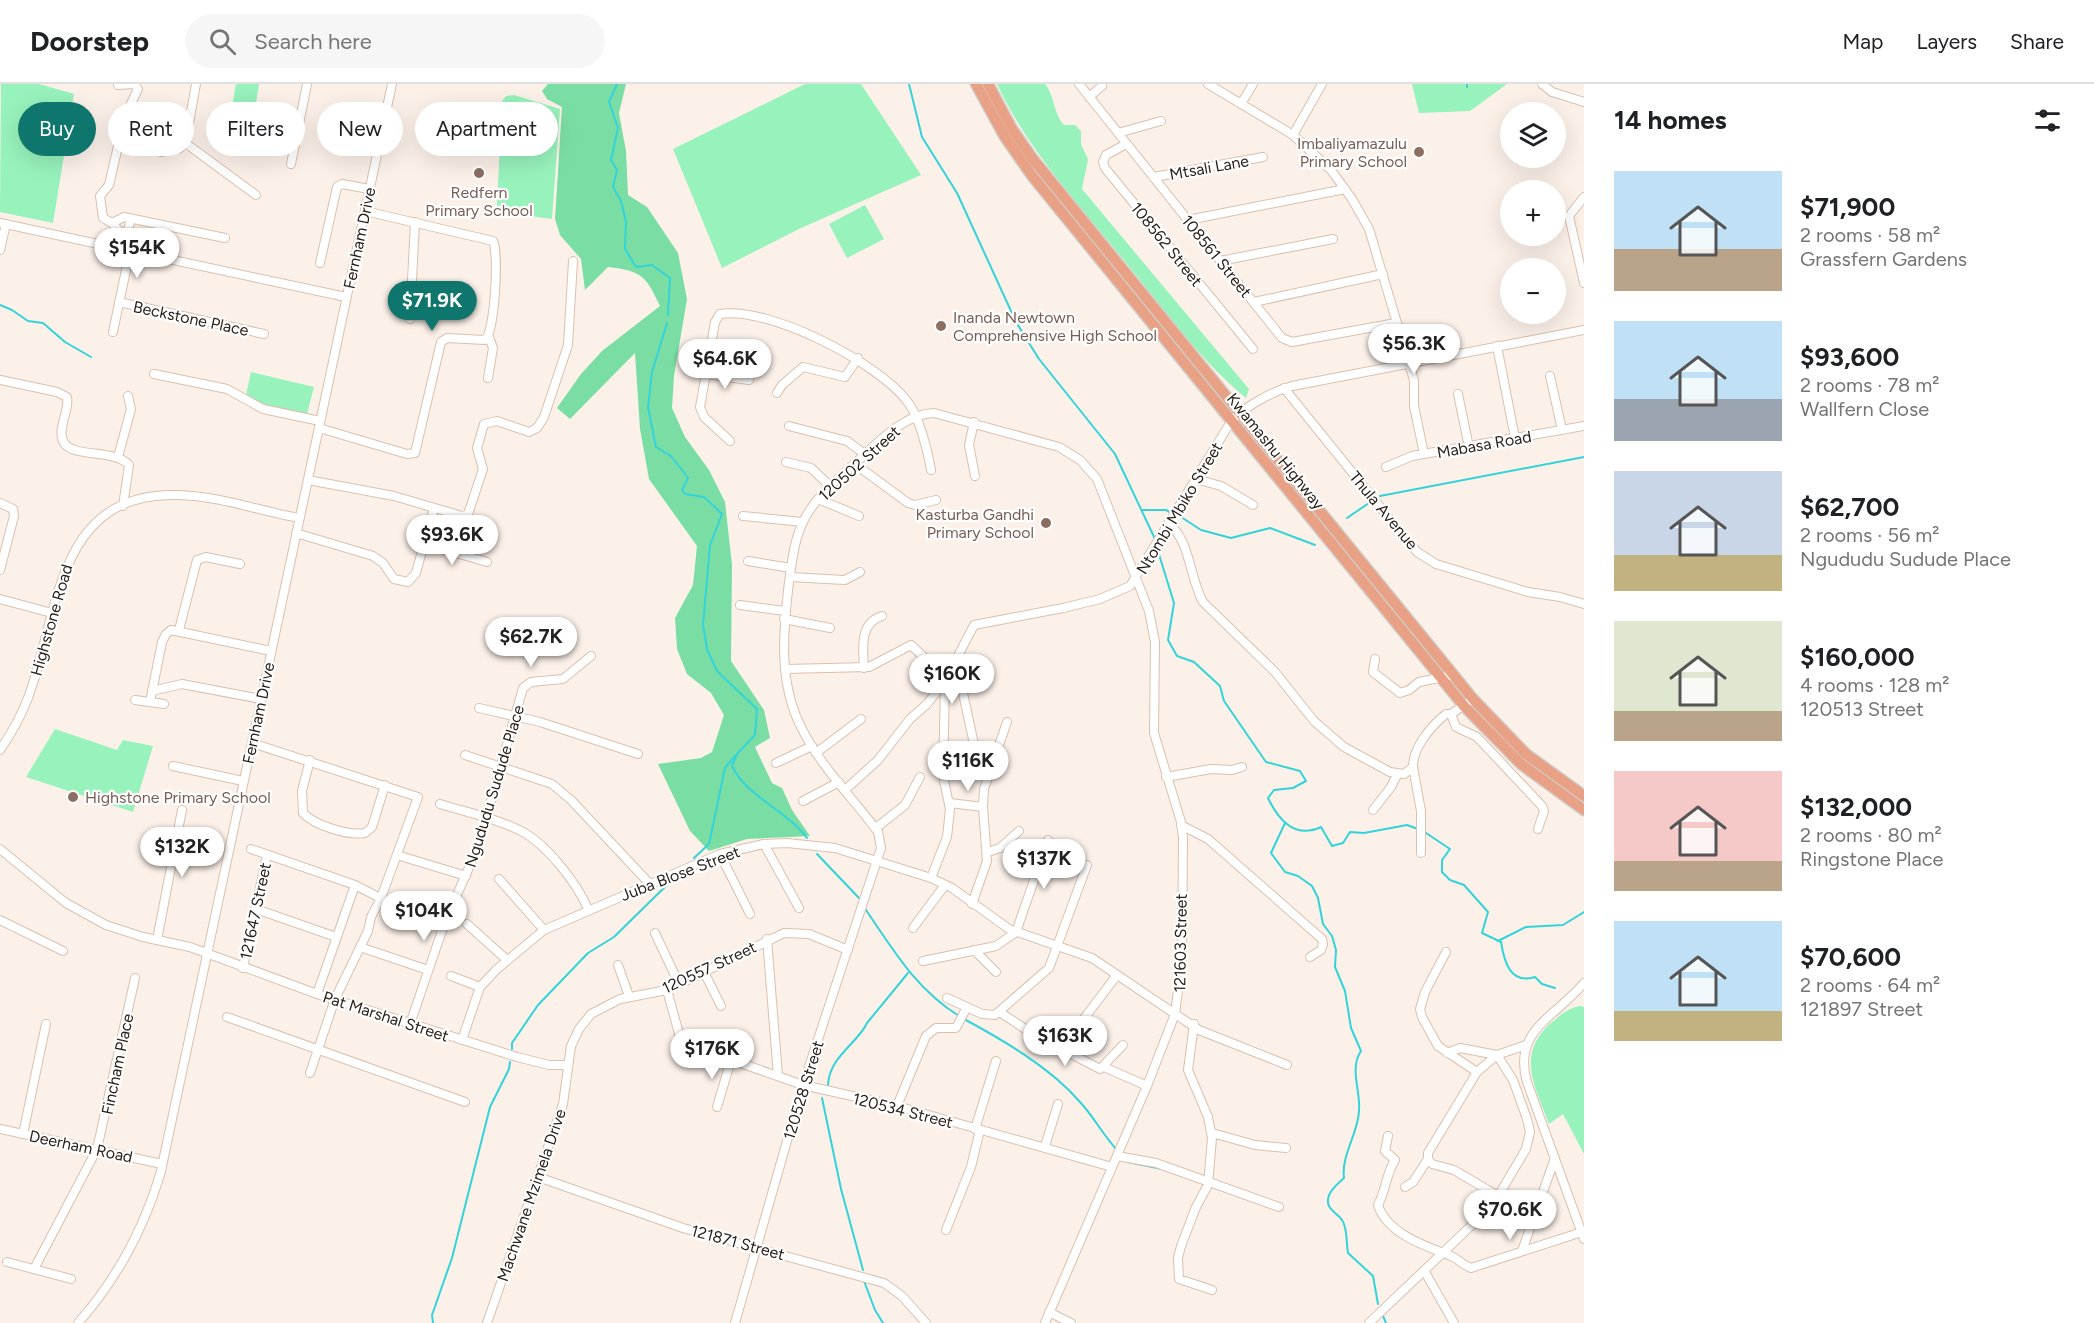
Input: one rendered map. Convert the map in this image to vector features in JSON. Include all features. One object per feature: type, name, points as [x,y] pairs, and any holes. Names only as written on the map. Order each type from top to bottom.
[{"type":"main road","name":"Kwamashu Highway","points":[[976,84],[1016,154],[1453,675],[1468,703],[1521,764],[1584,810]]},
{"type":"main road","name":"Kwamashu Highway","points":[[988,84],[1012,129],[1032,158],[1441,678],[1526,754],[1584,796]]},
{"type":"street","points":[[118,85],[134,84],[138,89],[125,116],[109,185],[100,196],[101,216],[112,223],[126,238]]},
{"type":"street","points":[[192,102],[196,84]]},
{"type":"street","points":[[291,164],[308,84]]},
{"type":"street","name":"Fernham Drive","points":[[78,1323],[100,1298],[125,1261],[145,1220],[162,1164],[392,84]]},
{"type":"street","name":"108561 Street","points":[[1079,84],[1277,333],[1288,342],[1396,323]]},
{"type":"street","points":[[1208,84],[1293,135],[1325,164],[1345,189],[1369,229],[1414,380],[1414,406],[1424,454]]},
{"type":"street","points":[[1241,104],[1253,84]]},
{"type":"street","points":[[1293,135],[1322,84]]},
{"type":"street","points":[[1542,84],[1552,92],[1584,102]]},
{"type":"street","points":[[1089,97],[1102,86]]},
{"type":"street","points":[[1118,133],[1161,121]]},
{"type":"street","name":"108562 Street","points":[[1126,144],[1106,155],[1103,162],[1105,168],[1253,349]]},
{"type":"street","points":[[194,149],[256,195]]},
{"type":"street","name":"Mtsali Lane","points":[[1154,177],[1263,157]]},
{"type":"street","points":[[320,263],[337,187],[342,184],[369,189]]},
{"type":"street","points":[[1188,220],[1345,189]]},
{"type":"street","points":[[1584,197],[1569,216],[1582,263],[1584,284]]},
{"type":"street","points":[[365,211],[493,241],[495,256],[492,327],[489,337],[493,348],[488,378]]},
{"type":"street","points":[[112,223],[121,217],[225,237]]},
{"type":"street","name":"Beckstone Place","points":[[113,332],[119,302],[126,238],[131,219]]},
{"type":"street","points":[[410,319],[415,222]]},
{"type":"street","points":[[0,250],[3,224],[346,297]]},
{"type":"street","points":[[1220,261],[1333,239]]},
{"type":"street","points":[[308,480],[394,496],[462,516],[470,511],[483,469],[477,448],[484,424],[497,421],[529,432],[541,423],[568,345],[573,261]]},
{"type":"street","points":[[1254,302],[1383,274]]},
{"type":"street","name":"Beckstone Place","points":[[119,302],[264,334]]},
{"type":"street","points":[[730,441],[700,411],[715,322],[717,316],[724,313],[755,315],[858,358],[906,399],[927,445],[931,470]]},
{"type":"street","points":[[1236,416],[1284,388],[1584,330]]},
{"type":"street","points":[[154,374],[227,388],[263,409],[407,454],[415,453],[441,342],[447,338],[481,340],[489,337]]},
{"type":"street","points":[[1497,346],[1515,438]]},
{"type":"street","points":[[777,393],[803,367],[845,377],[858,358]]},
{"type":"street","points":[[705,374],[749,380]]},
{"type":"street","points":[[1550,376],[1562,430]]},
{"type":"street","points":[[0,380],[64,395],[68,404],[62,434],[65,443],[72,448],[126,461],[130,468],[123,506]]},
{"type":"street","name":"Thula Avenue","points":[[1284,388],[1406,539],[1427,559],[1528,592],[1560,597],[1584,604]]},
{"type":"street","points":[[1458,394],[1469,447]]},
{"type":"street","points":[[118,458],[131,409],[128,396]]},
{"type":"street","name":"120502 Street","points":[[876,828],[814,749],[790,700],[785,669],[785,615],[790,572],[803,522],[830,486],[898,427],[914,417],[934,413],[975,422],[1059,447],[1090,469],[1103,490],[1136,579]]},
{"type":"street","name":"Ntombi Mbiko Street","points":[[956,661],[974,625],[1100,599],[1130,586],[1236,416]]},
{"type":"street","points":[[975,422],[969,445],[975,476]]},
{"type":"street","points":[[789,426],[847,441],[866,454]]},
{"type":"street","name":"Mabasa Road","points":[[1386,467],[1404,458],[1584,426]]},
{"type":"street","points":[[786,462],[811,468],[830,486]]},
{"type":"street","points":[[855,464],[908,503],[915,505],[936,500]]},
{"type":"street","points":[[1196,479],[1221,486],[1253,505]]},
{"type":"street","name":"Highstone Road","points":[[0,750],[29,697],[67,562],[96,524],[123,506],[162,495],[195,496],[299,518]]},
{"type":"street","points":[[818,500],[859,516]]},
{"type":"street","points":[[0,503],[13,509],[14,516],[0,570]]},
{"type":"street","points":[[296,533],[373,556],[383,563],[394,579],[403,583],[413,578],[434,508]]},
{"type":"street","points":[[743,516],[803,522]]},
{"type":"street","points":[[1169,525],[1178,531],[1195,588],[1215,616],[1275,672],[1314,722],[1344,747],[1397,775],[1409,772],[1413,767]]},
{"type":"street","points":[[425,544],[487,562]]},
{"type":"street","points":[[178,630],[197,560],[206,557],[240,564]]},
{"type":"street","points":[[748,561],[790,572],[845,580],[860,572]]},
{"type":"street","name":"121603 Street","points":[[1045,1323],[1148,1086],[1175,1014],[1182,959],[1181,825],[1154,733],[1154,634],[1149,611],[1136,579]]},
{"type":"street","points":[[0,599],[52,613]]},
{"type":"street","points":[[740,605],[830,628]]},
{"type":"street","points":[[864,668],[866,629],[871,620],[882,616]]},
{"type":"street","points":[[150,702],[164,638],[168,632],[178,630],[271,651]]},
{"type":"street","points":[[785,669],[864,668],[876,665],[910,645],[947,677]]},
{"type":"street","name":"Ngududu Sudude Place","points":[[410,1024],[446,922],[487,819],[525,685],[536,681],[561,680],[591,656]]},
{"type":"street","points":[[1375,659],[1373,672],[1400,693],[1410,690],[1419,682],[1453,675]]},
{"type":"street","points":[[803,801],[842,786],[889,748],[947,677],[956,661]]},
{"type":"street","points":[[956,661],[974,744]]},
{"type":"street","points":[[931,878],[947,837],[950,803],[943,776],[947,677]]},
{"type":"street","points":[[152,691],[161,691],[182,684],[261,699]]},
{"type":"street","points":[[135,700],[164,704]]},
{"type":"street","points":[[1421,853],[1422,833],[1413,767],[1415,753],[1443,716],[1451,714],[1468,703]]},
{"type":"street","points":[[479,708],[638,754]]},
{"type":"street","points":[[1451,714],[1456,728],[1477,737],[1542,806],[1544,811],[1538,829]]},
{"type":"street","points":[[776,763],[814,749],[861,719]]},
{"type":"street","points":[[972,904],[984,874],[988,852],[983,807],[984,789],[1007,722]]},
{"type":"street","points":[[252,743],[418,797],[381,898],[373,911],[368,931],[335,999],[310,1073]]},
{"type":"street","points":[[465,755],[538,778],[561,791],[649,883]]},
{"type":"street","points":[[310,760],[302,791],[301,808],[306,816],[317,822],[350,832],[364,833],[372,827],[385,785]]},
{"type":"street","points":[[173,766],[243,781]]},
{"type":"street","points":[[1166,777],[1242,767]]},
{"type":"street","points":[[1373,810],[1391,787],[1397,775]]},
{"type":"street","points":[[878,860],[881,841],[876,828],[905,805],[920,777]]},
{"type":"street","points":[[950,803],[983,807]]},
{"type":"street","points":[[440,804],[507,825],[530,836],[573,881],[588,909]]},
{"type":"street","points":[[157,940],[182,810]]},
{"type":"street","points":[[1181,825],[1208,839],[1322,939],[1321,950],[1310,957]]},
{"type":"street","points":[[988,852],[1000,848],[1019,831]]},
{"type":"street","points":[[923,961],[1002,944],[1016,932],[1048,840]]},
{"type":"street","points":[[765,844],[799,908]]},
{"type":"street","name":"Juba Blose Street","points":[[462,1040],[480,987],[507,960],[544,930],[588,909],[720,854],[765,844],[824,846],[878,860],[931,878],[1016,932],[1092,958],[1209,1035],[1287,1065]]},
{"type":"street","name":"Pat Marshal Street","points":[[0,849],[51,893],[79,912],[120,931],[207,953],[317,994],[536,1063],[568,1065]]},
{"type":"street","name":"121647 Street","points":[[252,849],[355,885],[398,907],[446,922]]},
{"type":"street","points":[[720,854],[750,914]]},
{"type":"street","name":"121647 Street","points":[[243,968],[267,855]]},
{"type":"street","points":[[397,855],[466,876]]},
{"type":"street","name":"120528 Street","points":[[735,1323],[803,1085],[878,860]]},
{"type":"street","points":[[947,998],[966,1010],[986,1015],[1001,1012],[1049,968],[1087,865]]},
{"type":"street","points":[[499,879],[544,930]]},
{"type":"street","points":[[317,994],[355,885]]},
{"type":"street","points":[[913,928],[945,885]]},
{"type":"street","points":[[256,909],[336,937]]},
{"type":"street","points":[[0,920],[63,951]]},
{"type":"street","points":[[468,924],[507,960]]},
{"type":"street","points":[[655,933],[679,984]]},
{"type":"street","name":"120557 Street","points":[[568,1065],[572,1047],[585,1021],[611,1002],[629,996],[667,990],[767,939],[784,933],[799,933],[848,950]]},
{"type":"street","points":[[767,939],[778,1076]]},
{"type":"street","points":[[360,947],[428,970]]},
{"type":"street","points":[[974,950],[996,972]]},
{"type":"street","points":[[1446,952],[1431,980],[1420,1009],[1423,1020],[1438,1046],[1477,1072]]},
{"type":"street","points":[[618,965],[629,996]]},
{"type":"street","points":[[704,972],[721,1006]]},
{"type":"street","points":[[1061,1049],[1117,975]]},
{"type":"street","points":[[451,976],[480,987]]},
{"type":"street","name":"Fincham Place","points":[[34,1269],[97,1149],[135,978]]},
{"type":"street","points":[[1388,1136],[1389,1144],[1385,1151],[1395,1160],[1388,1172],[1384,1194],[1378,1205],[1380,1212],[1395,1228],[1442,1254],[1471,1268],[1522,1251],[1583,1236],[1524,1072],[1526,1046],[1535,1028],[1584,983]]},
{"type":"street","name":"120534 Street","points":[[667,990],[682,1046],[803,1085],[897,1106],[1045,1146],[1112,1167]]},
{"type":"street","points":[[897,1106],[922,1044],[930,1031],[958,1025],[966,1010]]},
{"type":"street","points":[[1001,1012],[1096,1068],[1104,1067],[1148,1086]]},
{"type":"street","points":[[227,1017],[465,1102]]},
{"type":"street","points":[[23,1134],[46,1024]]},
{"type":"street","points":[[1194,1024],[1188,1070],[1201,1098],[1212,1133],[1208,1185],[1191,1217],[1178,1258],[1179,1280],[1212,1290]]},
{"type":"street","points":[[1104,1067],[1123,1045]]},
{"type":"street","points":[[1405,1187],[1413,1182],[1428,1160],[1428,1153],[1462,1101],[1477,1072],[1497,1055],[1526,1046]]},
{"type":"street","points":[[1369,1323],[1425,1272],[1498,1196],[1526,1149],[1530,1132],[1516,1088],[1497,1055],[1460,1048],[1447,1053]]},
{"type":"street","points":[[717,1107],[731,1060]]},
{"type":"street","points":[[946,1230],[970,1167],[996,1061]]},
{"type":"street","name":"Machwane Mzimela Drive","points":[[487,1323],[566,1093],[568,1065]]},
{"type":"street","points":[[1045,1146],[1058,1104]]},
{"type":"street","name":"Deerham Road","points":[[0,1129],[162,1164]]},
{"type":"street","points":[[1212,1133],[1255,1145],[1286,1148]]},
{"type":"street","points":[[1117,1155],[1156,1163],[1279,1207]]},
{"type":"street","points":[[1522,1251],[1554,1158]]},
{"type":"street","points":[[1428,1160],[1432,1164],[1454,1170],[1498,1196]]},
{"type":"street","name":"121871 Street","points":[[538,1177],[683,1228],[884,1283],[903,1296],[926,1323]]},
{"type":"street","points":[[7,1262],[71,1279]]},
{"type":"street","points":[[1425,1272],[1454,1323]]},
{"type":"street","points":[[1049,1312],[1071,1323]]},
{"type":"green space","points":[[1,84],[39,84],[74,94],[73,102],[18,102],[18,156],[64,156],[53,223],[0,212]]},
{"type":"green space","points":[[236,84],[259,84],[256,102],[233,102]]},
{"type":"green space","points":[[548,84],[626,84],[619,113],[626,151],[628,195],[647,207],[678,253],[687,299],[674,376],[672,408],[685,437],[709,470],[725,502],[732,565],[731,661],[764,710],[770,738],[755,747],[772,783],[782,788],[792,810],[810,836],[747,839],[709,851],[690,831],[658,764],[701,758],[712,752],[724,715],[711,693],[687,674],[677,649],[675,618],[693,585],[697,546],[649,479],[640,429],[635,353],[570,419],[557,408],[581,374],[602,351],[660,306],[651,288],[642,277],[636,273],[619,269],[608,267],[585,290],[581,259],[560,235],[555,219],[562,107],[558,102],[547,99],[542,91]]},
{"type":"green space","points":[[805,84],[861,84],[921,175],[801,228],[722,268],[673,149]]},
{"type":"green space","points":[[997,84],[1045,84],[1060,120],[1064,125],[1075,125],[1081,131],[1081,144],[1088,159],[1082,189],[1249,389],[1246,398],[1213,368],[1184,335],[1057,178],[1024,133]]},
{"type":"green space","points":[[1412,84],[1507,84],[1470,111],[1419,113]]},
{"type":"green space","points":[[514,95],[537,102],[502,102],[506,96]]},
{"type":"green space","points":[[558,108],[560,109],[558,136]]},
{"type":"green space","points":[[499,156],[557,156],[552,219],[501,212],[497,206]]},
{"type":"green space","points":[[865,205],[884,239],[847,258],[829,224]]},
{"type":"green space","points":[[251,372],[314,387],[307,414],[245,400]]},
{"type":"green space","points":[[55,729],[117,750],[123,740],[153,746],[133,812],[26,777]]},
{"type":"green space","points":[[1580,1006],[1584,1007],[1584,1154],[1563,1114],[1549,1124],[1531,1071],[1534,1046],[1541,1034],[1562,1014]]},
{"type":"waterway","points":[[617,84],[609,102],[618,128],[611,160],[617,170],[613,187],[621,201],[626,222],[625,249],[636,267],[652,265],[670,278],[668,315]]},
{"type":"waterway","points":[[909,84],[922,137],[957,193],[1016,322],[1039,359],[1115,454],[1155,539]]},
{"type":"waterway","points":[[0,305],[28,321],[43,323],[65,342],[91,357]]},
{"type":"waterway","points":[[667,323],[652,372],[648,407],[656,447],[671,456],[688,478],[682,490],[685,494],[704,497],[722,514],[710,545],[703,625],[707,649],[717,671],[757,709],[755,735],[737,754],[732,766],[747,786],[789,819],[807,838]]},
{"type":"waterway","points":[[1380,496],[1584,457]]},
{"type":"waterway","points":[[1347,518],[1369,503]]},
{"type":"waterway","points":[[1143,510],[1166,510],[1172,513]]},
{"type":"waterway","points":[[1178,515],[1201,530],[1231,538],[1270,528],[1315,545]]},
{"type":"waterway","points":[[1157,548],[1174,603],[1168,640],[1177,656],[1194,662],[1220,686],[1224,701],[1266,762],[1300,771],[1306,781],[1293,788],[1274,790],[1268,798],[1277,814],[1289,826],[1296,829],[1303,831],[1321,827],[1332,846],[1343,843],[1350,832],[1364,833],[1407,825],[1418,829]]},
{"type":"waterway","points":[[694,858],[709,844],[725,768],[735,756]]},
{"type":"waterway","points":[[1285,823],[1271,853],[1285,872],[1298,876],[1312,886],[1318,898],[1323,924],[1332,936],[1336,950],[1335,967],[1345,991],[1351,1028],[1361,1051],[1356,1065],[1358,1120],[1345,1161],[1344,1178],[1332,1190],[1328,1202],[1330,1208],[1344,1224],[1348,1253],[1373,1276],[1378,1304]]},
{"type":"waterway","points":[[1423,831],[1450,849],[1442,860],[1442,872],[1450,880],[1464,885],[1488,912],[1482,933],[1501,942],[1506,964],[1510,970],[1520,978],[1535,977],[1542,984],[1555,988]]},
{"type":"waterway","points":[[817,854],[859,898]]},
{"type":"waterway","points":[[512,1049],[512,1043],[538,1005],[588,953],[614,937],[675,877]]},
{"type":"waterway","points":[[866,910],[918,981],[930,994],[959,1016]]},
{"type":"waterway","points":[[1498,941],[1526,927],[1563,925],[1584,912]]},
{"type":"waterway","points":[[828,1085],[833,1066],[838,1058],[908,973]]},
{"type":"waterway","points":[[964,1019],[1041,1066],[1085,1108],[1117,1150]]},
{"type":"waterway","points":[[433,1323],[432,1315],[452,1258],[490,1107],[509,1069],[510,1062]]},
{"type":"waterway","points":[[822,1098],[841,1189],[863,1270]]},
{"type":"waterway","points":[[1128,1162],[1162,1169]]},
{"type":"waterway","points":[[864,1281],[875,1310],[883,1323]]},
{"type":"waterway","points":[[1383,1316],[1386,1323]]},
{"type":"place","name":"Imbaliyamazulu Primary School","points":[[1419,152]]},
{"type":"place","name":"Redfern Primary School","points":[[479,173]]},
{"type":"place","name":"Inanda Newtown Comprehensive High School","points":[[941,326]]},
{"type":"place","name":"Kasturba Gandhi Primary School","points":[[1046,523]]},
{"type":"place","name":"Highstone Primary School","points":[[73,797]]}]
